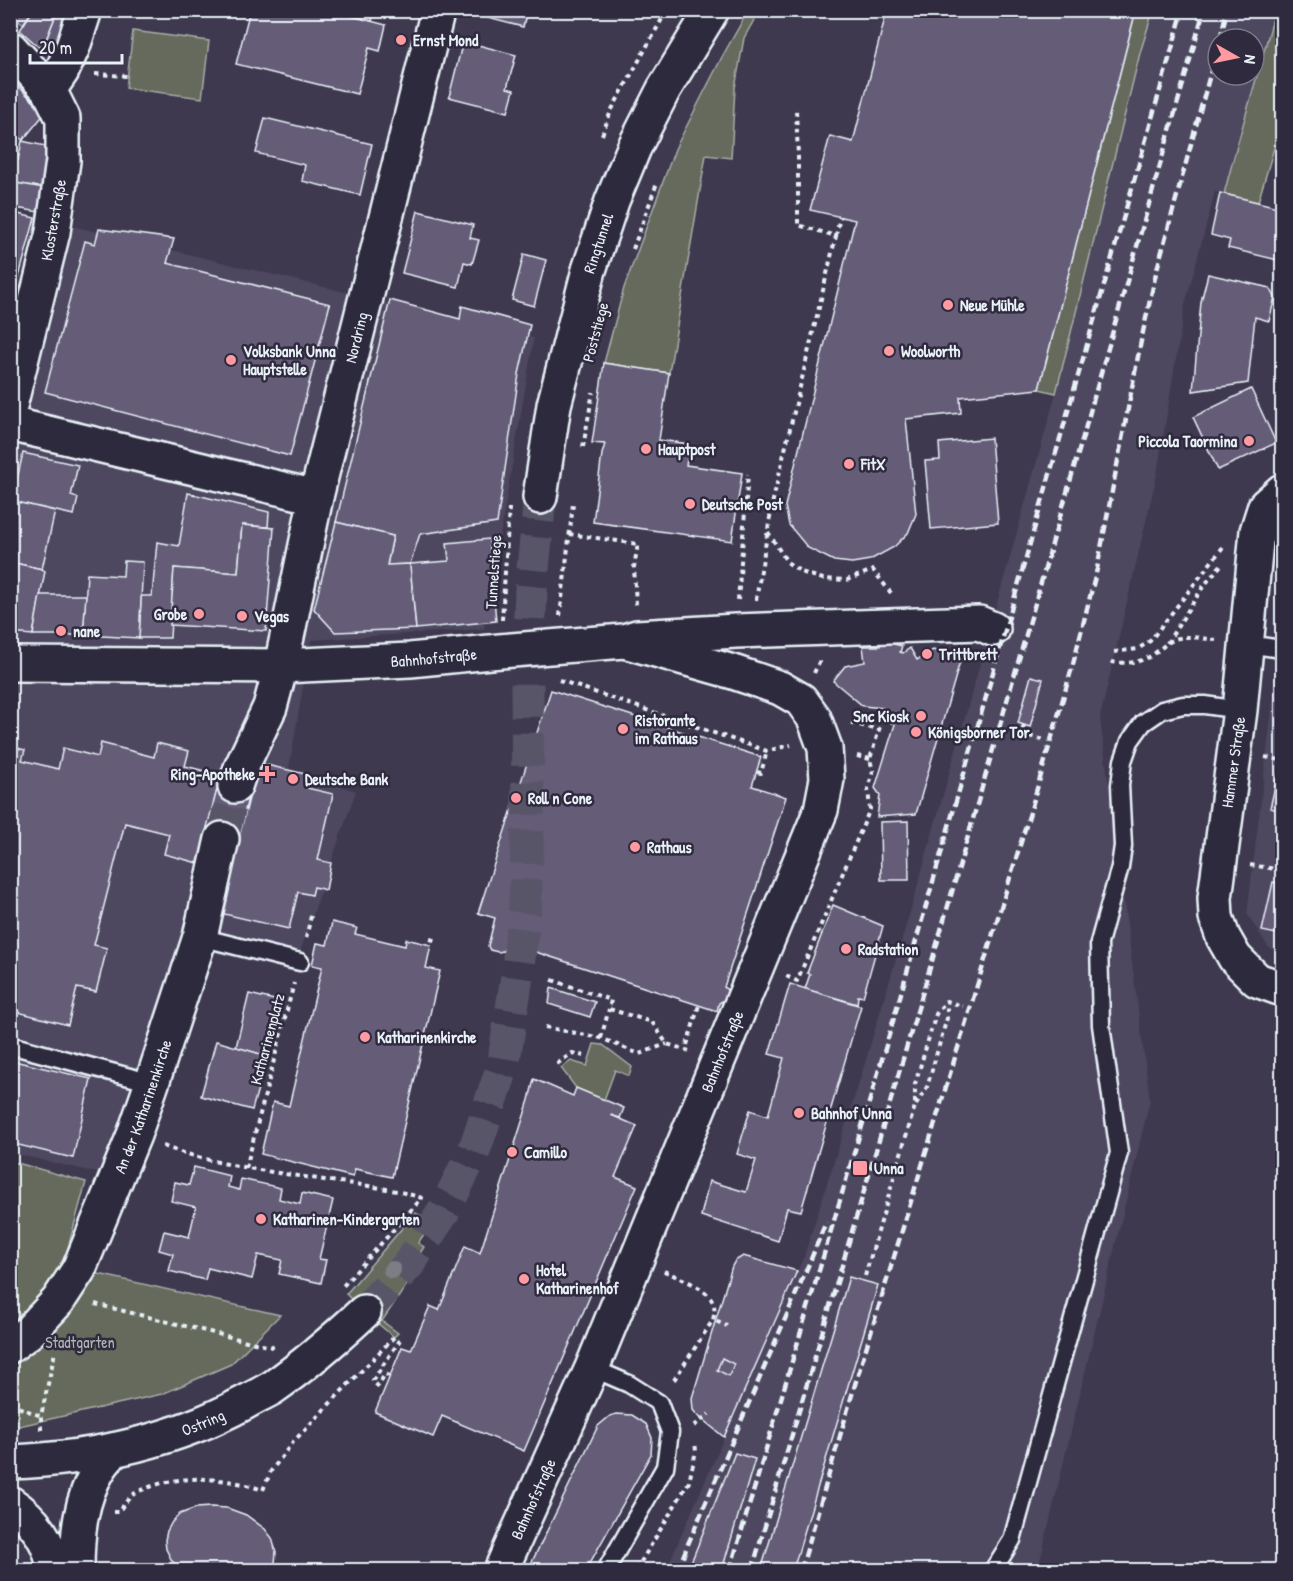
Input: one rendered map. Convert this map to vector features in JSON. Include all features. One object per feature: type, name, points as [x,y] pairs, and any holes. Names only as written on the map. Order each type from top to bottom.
[{"type":"street","points":[[49,90],[62,71],[86,10]]},
{"type":"street","name":"Nordring","points":[[281,666],[316,496],[438,10]]},
{"type":"street","name":"Ringtunnel","points":[[525,502],[554,405],[589,270],[612,201],[634,148],[664,89],[712,10]]},
{"type":"street","name":"Klosterstraße","points":[[10,48],[49,90],[63,118],[63,161],[53,232],[12,390]]},
{"type":"street","points":[[10,424],[316,496]]},
{"type":"street","name":"Hammer Straße","points":[[1274,499],[1257,531],[1240,710],[1215,898],[1216,916],[1222,937],[1235,958],[1257,980],[1282,989]]},
{"type":"street","name":"Bahnhofstraße","points":[[10,664],[281,666],[416,660],[501,651],[556,662],[631,639],[743,631],[979,623],[993,629]]},
{"type":"street","name":"Bahnhofstraße","points":[[501,1570],[592,1368],[637,1260],[821,810],[827,779],[825,748],[814,718],[801,700],[780,688],[761,681],[631,639]]},
{"type":"street","points":[[236,786],[241,768],[270,707],[281,666]]},
{"type":"street","name":"An der Katharinenkirche","points":[[10,1346],[30,1331],[58,1301],[79,1269],[134,1135],[152,1083],[200,936],[222,839]]},
{"type":"street","name":"Ostring","points":[[10,1462],[43,1461],[114,1450],[149,1442],[195,1426],[270,1389],[308,1361],[364,1312]]},
{"type":"street","points":[[77,1570],[79,1528],[92,1480],[100,1466],[114,1450]]},
{"type":"street","points":[[10,1503],[33,1522],[47,1543],[54,1562],[54,1570]]},
{"type":"lane","points":[[1247,644],[1282,649]]},
{"type":"lane","points":[[993,1570],[1012,1540],[1119,1153],[1101,1025],[1099,944],[1122,856],[1120,785],[1123,761],[1130,741],[1143,723],[1162,710],[1183,705],[1206,705],[1240,710]]},
{"type":"lane","points":[[200,936],[300,962]]},
{"type":"lane","points":[[10,1045],[152,1083]]},
{"type":"lane","points":[[592,1368],[629,1384],[659,1403],[670,1432],[665,1467],[606,1570]]},
{"type":"path","points":[[796,110],[798,225],[836,236]]},
{"type":"path","points":[[631,255],[660,174]]},
{"type":"path","points":[[743,631],[768,532],[773,500],[840,216]]},
{"type":"path","points":[[583,447],[593,391]]},
{"type":"path","points":[[743,631],[748,474]]},
{"type":"path","name":"Tunnelstiege","points":[[501,651],[525,502]]},
{"type":"path","points":[[573,504],[556,662],[767,750],[791,745]]},
{"type":"path","points":[[768,532],[787,562],[801,572],[823,579],[847,579],[873,570]]},
{"type":"path","points":[[569,534],[638,544],[634,567],[631,639]]},
{"type":"path","points":[[1114,652],[1138,649],[1150,641],[1222,548],[1223,555]]},
{"type":"path","points":[[1167,643],[1203,587],[1225,562]]},
{"type":"path","points":[[1111,662],[1124,664],[1139,662],[1177,638],[1208,639]]},
{"type":"path","points":[[758,963],[797,981],[870,809],[868,789],[873,771],[870,759],[882,720]]},
{"type":"path","points":[[851,723],[879,730]]},
{"type":"path","points":[[1024,725],[1021,734],[1044,741]]},
{"type":"path","points":[[757,772],[760,773],[767,750]]},
{"type":"path","points":[[1264,757],[1280,760]]},
{"type":"path","points":[[1251,865],[1282,870]]},
{"type":"path","name":"Katharinenplatz","points":[[246,1168],[311,916]]},
{"type":"path","points":[[430,939],[438,941]]},
{"type":"path","points":[[552,980],[611,1000],[601,1038]]},
{"type":"path","points":[[946,1001],[963,1006]]},
{"type":"path","points":[[865,1275],[915,1106],[927,1087],[942,1037],[947,1017],[946,1001]]},
{"type":"path","points":[[915,1106],[915,1084],[936,1014],[946,1001]]},
{"type":"path","points":[[686,1050],[699,1005]]},
{"type":"path","points":[[609,1009],[652,1022],[667,1044]]},
{"type":"path","points":[[545,1027],[601,1038],[639,1053],[667,1044],[718,1061]]},
{"type":"path","points":[[557,1064],[572,1053],[584,1056]]},
{"type":"path","points":[[134,1135],[181,1152],[246,1168],[396,1190],[422,1198],[339,1291]]},
{"type":"path","points":[[637,1260],[703,1289],[711,1297],[715,1307],[713,1320],[674,1380]]},
{"type":"path","points":[[58,1301],[85,1301],[271,1347],[280,1341]]},
{"type":"path","points":[[713,1320],[727,1326]]},
{"type":"path","points":[[84,1507],[118,1512],[134,1493],[156,1484],[188,1479],[218,1479],[243,1483],[262,1490],[271,1472],[293,1442],[394,1337]]},
{"type":"path","points":[[390,1376],[385,1374],[378,1386],[373,1382],[400,1340]]},
{"type":"path","points":[[10,1404],[41,1416],[56,1349]]},
{"type":"path","points":[[694,1426],[709,1414]]},
{"type":"shaded area","points":[[1153,11],[1275,11],[1266,44],[1266,27],[1206,27],[1206,87],[1254,87],[1224,194],[1215,192],[1185,305],[1157,474],[1100,718],[1150,1100],[1038,1570],[666,1570],[804,1256],[913,902],[1056,393],[1140,53]]},
{"type":"shaded area","points":[[52,221],[534,338],[484,629],[311,640],[289,769],[356,791],[293,972],[203,950],[128,1180],[11,1153],[10,356]]},
{"type":"shaded area","points":[[1282,627],[1282,954],[1268,947],[1247,914]]},
{"type":"green space","points":[[748,11],[759,11],[744,38],[735,88],[731,158],[706,155],[669,373],[604,363],[624,288],[675,149]]},
{"type":"green space","points":[[1136,11],[1153,11],[1140,53],[1056,393],[1039,389]]},
{"type":"green space","points":[[1275,11],[1282,11],[1282,121],[1258,202],[1224,194],[1254,87],[1266,87],[1266,43]]},
{"type":"green space","points":[[133,31],[209,41],[202,98],[126,88]]},
{"type":"green space","points":[[594,1044],[603,1045],[632,1067],[629,1076],[615,1070],[604,1100],[576,1088],[561,1068],[571,1061],[587,1066]]},
{"type":"green space","name":"Stadtgarten","points":[[10,1161],[86,1182],[63,1266],[280,1315],[231,1364],[162,1394],[19,1426],[11,1425]]},
{"type":"green space","points":[[415,1213],[433,1221],[418,1243],[424,1247],[412,1266],[417,1270],[382,1321],[398,1333],[394,1337],[346,1294]]},
{"type":"building","points":[[10,10],[33,10],[23,24],[10,14]]},
{"type":"building","points":[[33,10],[58,10],[42,50],[20,30]]},
{"type":"building","points":[[58,10],[75,10],[56,56],[42,50]]},
{"type":"building","points":[[250,10],[329,10],[386,25],[380,51],[369,48],[357,94],[236,64]]},
{"type":"building","points":[[329,10],[375,10],[372,21]]},
{"type":"building","points":[[477,10],[527,10],[523,27],[476,15]]},
{"type":"building","name":"Neue Mühle","points":[[887,10],[1136,10],[1039,389],[960,397],[961,413],[906,419],[916,514],[908,533],[894,547],[870,560],[852,563],[834,561],[808,548],[789,525],[785,506],[855,220],[810,210],[830,136],[853,142]]},
{"type":"building","points":[[463,41],[516,55],[507,88],[514,90],[508,112],[449,97]]},
{"type":"building","points":[[10,78],[45,113],[23,140],[12,132],[10,135]]},
{"type":"building","points":[[265,118],[372,144],[360,195],[302,181],[305,165],[256,153]]},
{"type":"building","points":[[22,141],[50,147],[44,188],[10,182],[13,159],[18,160]]},
{"type":"building","points":[[10,182],[44,188],[39,212],[10,207]]},
{"type":"building","points":[[1220,193],[1282,208],[1282,261],[1228,248],[1230,240],[1211,235]]},
{"type":"building","points":[[418,211],[473,225],[470,238],[479,240],[472,264],[464,262],[458,287],[402,273]]},
{"type":"building","points":[[10,212],[35,218],[20,273],[10,271]]},
{"type":"building","points":[[99,229],[174,239],[167,263],[330,304],[290,456],[45,392],[85,241],[95,244]]},
{"type":"building","points":[[524,254],[546,260],[534,306],[512,300]]},
{"type":"building","points":[[10,271],[20,273],[10,309]]},
{"type":"building","points":[[1208,274],[1270,288],[1275,297],[1269,321],[1255,317],[1248,383],[1193,391],[1201,302]]},
{"type":"building","points":[[390,300],[460,319],[462,306],[530,325],[519,374],[497,523],[420,534],[410,564],[387,565],[393,536],[336,522]]},
{"type":"building","name":"Hauptpost","points":[[604,363],[669,373],[659,440],[690,444],[686,465],[742,473],[732,541],[593,522],[605,444],[592,443]]},
{"type":"building","points":[[1251,389],[1276,443],[1218,470],[1193,417]]},
{"type":"building","points":[[991,438],[998,523],[931,529],[925,461],[940,460],[939,443]]},
{"type":"building","points":[[23,453],[78,465],[71,496],[78,498],[74,515],[12,501]]},
{"type":"building","points":[[188,493],[269,512],[268,527],[242,525],[238,573],[174,568],[170,638],[139,638],[141,596],[152,596],[157,542],[179,546]]},
{"type":"building","points":[[12,501],[55,511],[42,569],[10,562]]},
{"type":"building","points":[[336,522],[393,536],[387,565],[410,564],[416,629],[335,632],[314,609]]},
{"type":"building","points":[[242,525],[274,528],[266,631],[170,625],[174,568],[238,573]]},
{"type":"building","points":[[489,539],[496,621],[416,629],[410,564],[449,561],[447,543]]},
{"type":"building","points":[[124,561],[143,562],[139,638],[83,635],[87,574],[123,576]]},
{"type":"building","points":[[10,562],[45,571],[33,635],[10,633]]},
{"type":"building","points":[[40,595],[86,595],[83,635],[33,635]]},
{"type":"building","name":"Königsborner Tor","points":[[881,641],[902,646],[900,652],[903,653],[910,648],[917,660],[933,650],[961,658],[916,814],[877,817],[880,795],[875,788],[895,724],[880,719],[883,708],[863,706],[833,681],[845,666],[865,662],[863,646],[880,646]]},
{"type":"building","points":[[1031,676],[1043,679],[1030,727],[1018,723]]},
{"type":"building","name":"Rathaus","points":[[551,690],[761,757],[752,786],[786,797],[724,987],[727,990],[726,999],[719,1003],[717,1011],[508,943],[503,951],[490,950],[488,946],[495,918],[478,913]]},
{"type":"building","points":[[101,743],[154,757],[157,743],[189,751],[185,766],[221,775],[198,863],[164,854],[169,834],[125,823],[94,945],[107,948],[96,992],[77,988],[68,1025],[10,1010],[10,746],[25,750],[22,760],[58,769],[63,748],[98,757]]},
{"type":"building","points":[[258,763],[310,775],[307,788],[333,794],[318,860],[331,863],[326,890],[314,887],[312,895],[298,892],[289,929],[220,913]]},
{"type":"building","points":[[1278,774],[1282,775],[1282,811],[1270,808]]},
{"type":"building","points":[[219,782],[250,790],[237,843],[205,835]]},
{"type":"building","points":[[908,821],[909,880],[881,880],[880,822]]},
{"type":"building","points":[[1273,882],[1282,884],[1282,935],[1262,931]]},
{"type":"building","name":"Radstation","points":[[833,905],[883,926],[863,997],[858,996],[857,1004],[805,989],[810,974],[807,973]]},
{"type":"building","name":"Katharinenkirche","points":[[332,922],[357,928],[355,934],[405,946],[406,939],[431,945],[426,968],[440,971],[392,1177],[355,1169],[353,1177],[261,1154],[273,1102],[289,1106],[322,967],[312,965],[317,943],[327,945]]},
{"type":"building","name":"Bahnhof Unna","points":[[790,984],[861,1006],[801,1211],[787,1208],[778,1241],[701,1216],[709,1181],[746,1192],[756,1160],[737,1154],[750,1110],[768,1116],[784,1058],[769,1054]]},
{"type":"building","points":[[551,988],[595,1002],[590,1017],[549,1004]]},
{"type":"building","points":[[249,994],[279,1001],[267,1056],[236,1047]]},
{"type":"building","points":[[216,1041],[267,1056],[252,1110],[201,1096]]},
{"type":"building","points":[[10,1060],[91,1079],[73,1158],[10,1143]]},
{"type":"building","name":"Hotel Katharinenhof","points":[[534,1079],[573,1096],[576,1088],[624,1108],[620,1118],[611,1115],[637,1126],[615,1177],[637,1186],[524,1451],[442,1416],[433,1437],[375,1412],[402,1347],[411,1350],[430,1306],[439,1310],[465,1246],[480,1253]]},
{"type":"building","name":"Katharinen-Kindergarten","points":[[194,1167],[230,1176],[228,1187],[239,1190],[241,1179],[281,1188],[279,1199],[300,1204],[302,1193],[333,1200],[319,1259],[326,1260],[321,1283],[279,1274],[282,1260],[258,1255],[252,1279],[208,1268],[205,1280],[169,1271],[173,1254],[159,1250],[164,1231],[189,1237],[196,1207],[171,1201],[175,1182],[189,1185]]},
{"type":"building","points":[[743,1256],[797,1271],[724,1437],[697,1415],[693,1410],[692,1398],[732,1266]]},
{"type":"building","points":[[849,1277],[878,1285],[793,1570],[761,1570]]},
{"type":"building","points":[[722,1358],[734,1364],[729,1376],[717,1370]]},
{"type":"building","points":[[616,1414],[632,1415],[646,1424],[652,1438],[651,1454],[586,1570],[528,1570],[598,1426]]},
{"type":"building","points":[[735,1453],[755,1459],[722,1570],[688,1570]]},
{"type":"building","points":[[196,1508],[227,1508],[246,1515],[265,1529],[272,1538],[276,1552],[275,1563],[271,1570],[181,1570],[172,1561],[166,1549],[165,1540],[172,1522],[180,1514]]},
{"type":"tunnel","points":[[364,1312],[408,1265],[444,1211],[475,1148],[503,1066],[525,908],[528,818],[527,681],[531,590],[540,497]]},
{"type":"tunnel","points":[[222,839],[235,786]]},
{"type":"railway","points":[[730,1570],[885,1049],[1183,10]]},
{"type":"railway","points":[[752,1570],[937,944],[1204,10]]},
{"type":"railway","points":[[1223,27],[1227,10]]},
{"type":"railway","points":[[801,1570],[1073,664],[1097,569],[1156,273],[1207,87]]},
{"type":"railway","points":[[678,1570],[826,1222]]},
{"type":"place","name":"Ernst Mond","points":[[401,40]]},
{"type":"place","name":"Neue Mühle","points":[[948,305]]},
{"type":"place","name":"Woolworth","points":[[889,351]]},
{"type":"place","name":"Volksbank Unna Hauptstelle","points":[[231,360]]},
{"type":"place","name":"Piccola Taormina","points":[[1249,441]]},
{"type":"place","name":"Hauptpost","points":[[646,449]]},
{"type":"place","name":"FitX","points":[[849,464]]},
{"type":"place","name":"Deutsche Post","points":[[690,504]]},
{"type":"place","name":"Grobe","points":[[199,614]]},
{"type":"place","name":"Vegas","points":[[242,616]]},
{"type":"place","name":"nane","points":[[61,631]]},
{"type":"place","name":"Trittbrett","points":[[927,654]]},
{"type":"place","name":"Snc Kiosk","points":[[921,716]]},
{"type":"place","name":"Ristorante im Rathaus","points":[[623,729]]},
{"type":"place","name":"Königsborner Tor","points":[[916,732]]},
{"type":"place","name":"Ring-Apotheke","points":[[267,774]]},
{"type":"place","name":"Deutsche Bank","points":[[293,779]]},
{"type":"place","name":"Roll n Cone","points":[[516,798]]},
{"type":"place","name":"Rathaus","points":[[635,847]]},
{"type":"place","name":"Radstation","points":[[846,949]]},
{"type":"place","name":"Katharinenkirche","points":[[365,1037]]},
{"type":"place","name":"Bahnhof Unna","points":[[799,1113]]},
{"type":"place","name":"Camillo","points":[[512,1152]]},
{"type":"place","name":"Unna","points":[[860,1168]]},
{"type":"place","name":"Katharinen-Kindergarten","points":[[261,1219]]},
{"type":"place","name":"Hotel Katharinenhof","points":[[524,1279]]}]
